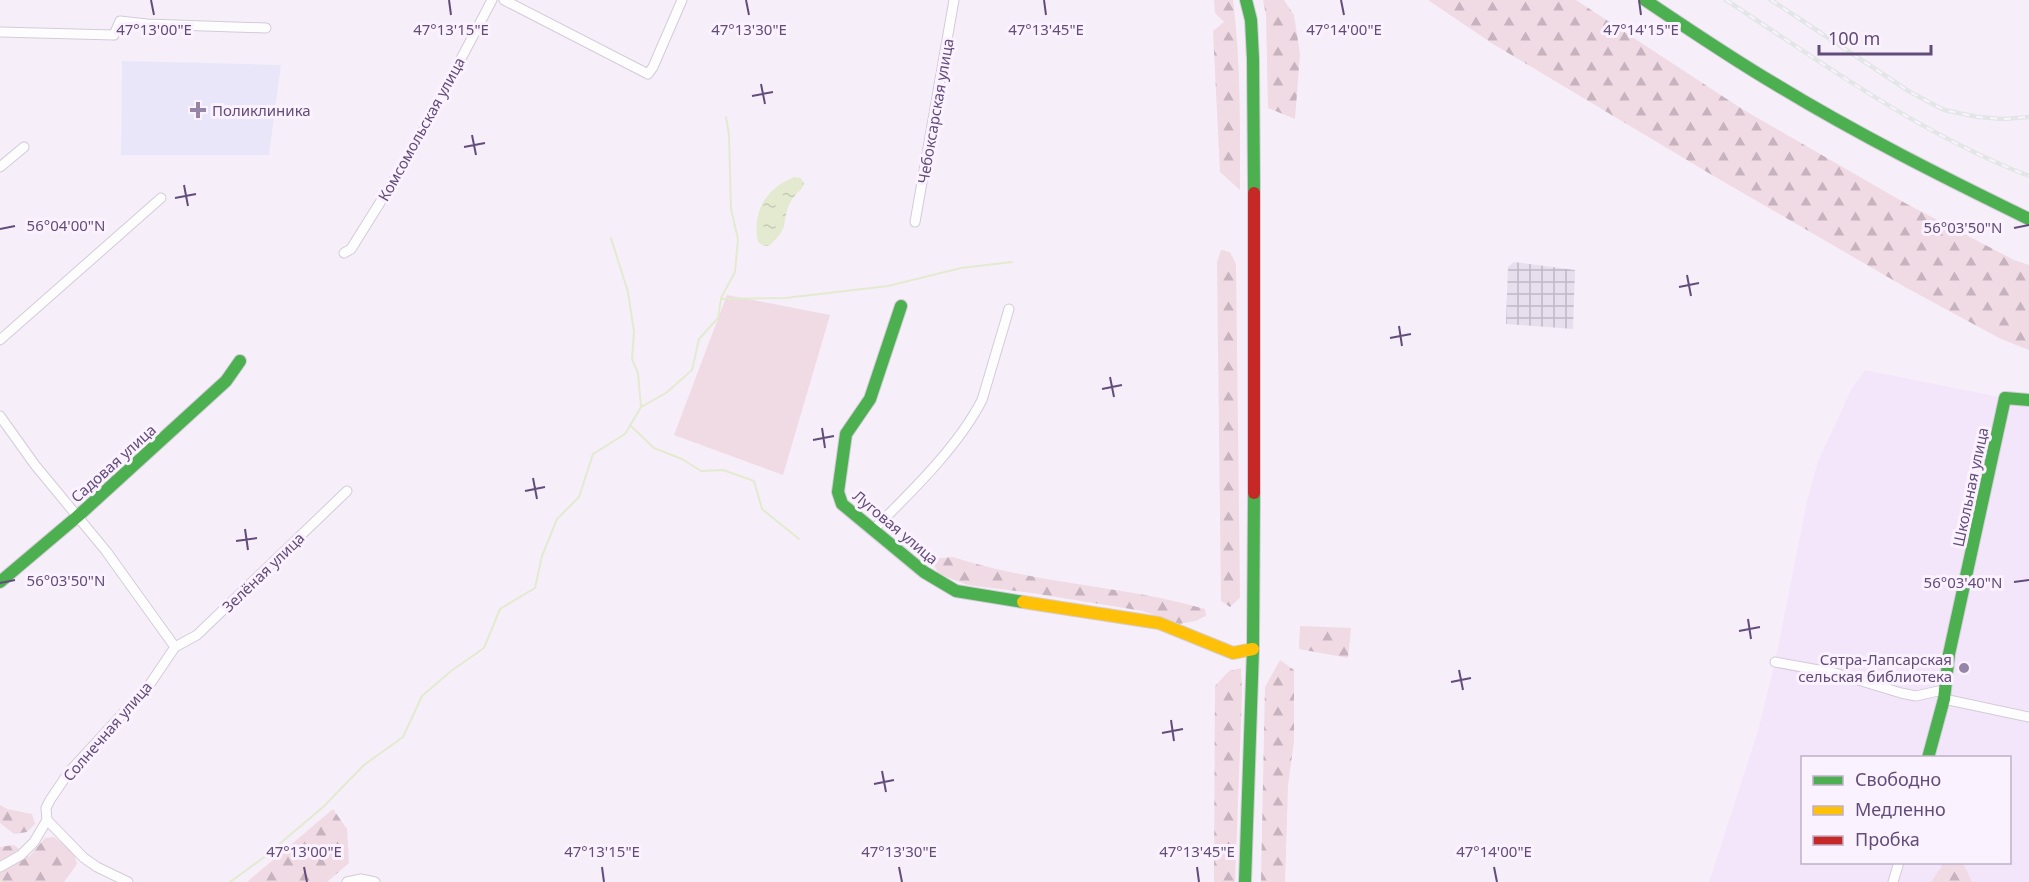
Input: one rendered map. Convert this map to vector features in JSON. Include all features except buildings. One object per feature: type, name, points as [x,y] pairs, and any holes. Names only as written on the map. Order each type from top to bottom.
[{"type":"main road","points":[[1245,882],[1253,649],[1255,246],[1253,59],[1251,20],[1246,0]]},
{"type":"main road","points":[[1645,0],[1741,64],[1821,110],[1925,169],[2029,219]]},
{"type":"main road","name":"Луговая улица","points":[[901,306],[870,399],[846,434],[838,492],[842,504],[924,572],[956,591],[1159,623],[1233,653],[1253,649]]},
{"type":"main road","name":"Садовая улица","points":[[0,582],[78,516],[226,381],[240,361]]},
{"type":"main road","name":"Школьная улица","points":[[1929,756],[1945,697],[1949,654],[2005,398],[2029,400]]},
{"type":"street","name":"Комсомольская улица","points":[[344,253],[351,249],[414,148],[492,0]]},
{"type":"street","points":[[504,0],[648,74],[682,0]]},
{"type":"street","name":"Чебоксарская улица","points":[[915,222],[954,0]]},
{"type":"street","points":[[0,32],[114,35],[120,21],[266,28]]},
{"type":"street","points":[[0,167],[24,147]]},
{"type":"street","points":[[0,340],[161,198]]},
{"type":"street","points":[[873,530],[920,482],[976,412],[982,400],[1009,309]]},
{"type":"street","points":[[0,416],[35,465],[106,551],[175,647]]},
{"type":"street","name":"Зелёная улица","points":[[175,647],[196,635],[347,491]]},
{"type":"street","name":"Солнечная улица","points":[[0,867],[21,855],[34,842],[47,820],[46,808],[50,800],[69,772],[150,684],[175,647]]},
{"type":"street","points":[[1775,662],[1835,673],[1916,696],[1938,691],[1945,697],[2029,717]]},
{"type":"street","points":[[47,820],[84,858],[128,882]]},
{"type":"street","points":[[1893,882],[1898,864]]},
{"type":"street","points":[[346,882],[361,879],[375,882]]},
{"type":"shaded area","name":"Поликлиника","points":[[122,61],[281,65],[269,155],[121,155]]},
{"type":"shaded area","points":[[1514,262],[1575,270],[1573,329],[1506,324],[1508,267]]},
{"type":"shaded area","points":[[1865,370],[2005,398],[2029,400],[2029,882],[1709,882],[1758,731],[1775,662],[1807,501],[1818,461],[1852,388]]},
{"type":"green space","points":[[1214,0],[1233,0],[1239,71],[1240,190],[1220,172],[1213,31],[1224,22],[1215,13]]},
{"type":"green space","points":[[1263,0],[1284,0],[1294,15],[1300,54],[1295,119],[1268,108],[1266,15]]},
{"type":"green space","points":[[1428,0],[1576,0],[1742,109],[1905,203],[2014,260],[2029,265],[2029,350],[2001,339],[1905,287],[1712,175],[1493,44]]},
{"type":"green space","points":[[1221,250],[1230,252],[1236,264],[1240,598],[1230,607],[1221,601],[1217,262]]},
{"type":"green space","points":[[727,295],[830,315],[783,475],[674,435]]},
{"type":"green space","points":[[953,557],[1015,573],[1173,601],[1205,609],[1206,616],[1179,624],[1143,611],[968,585],[939,574],[930,559]]},
{"type":"green space","points":[[1300,626],[1351,628],[1348,658],[1299,649]]},
{"type":"green space","points":[[1280,660],[1294,670],[1294,741],[1288,785],[1285,882],[1261,882],[1265,687]]},
{"type":"green space","points":[[1241,668],[1235,882],[1214,882],[1215,686],[1229,671]]},
{"type":"green space","points":[[0,805],[7,809],[32,814],[35,824],[27,832],[14,834],[0,823]]},
{"type":"green space","points":[[333,809],[347,829],[349,863],[327,882],[247,882]]},
{"type":"green space","points":[[54,837],[74,853],[77,864],[64,882],[0,882],[0,847],[14,845],[29,857],[45,838]]},
{"type":"green space","points":[[1943,864],[1963,864],[1972,882],[1931,882]]},
{"type":"water","points":[[794,177],[801,178],[803,186],[789,205],[784,226],[778,237],[769,246],[764,246],[758,242],[759,211],[775,188]]},
{"type":"waterway","points":[[721,298],[735,272],[738,239],[731,209],[729,135],[726,117]]},
{"type":"waterway","points":[[611,238],[628,292],[634,332],[632,359],[638,373],[641,407]]},
{"type":"waterway","points":[[230,882],[263,858],[323,807],[364,765],[403,737],[422,696],[451,671],[484,648],[500,609],[535,588],[542,556],[557,519],[579,497],[593,454],[625,434],[641,407],[666,393],[692,370],[699,339],[718,318],[721,299],[785,298],[888,286],[961,268],[1012,262]]},
{"type":"waterway","points":[[631,426],[654,448],[682,459],[701,471],[723,470],[754,481],[762,509],[799,539]]},
{"type":"railway","points":[[1726,0],[1836,73],[1911,119],[1949,140],[2029,176]]},
{"type":"railway","points":[[1771,0],[1910,92],[1944,110],[1978,117],[2003,119],[2029,117]]},
{"type":"traffic: fast","points":[[1246,0],[1251,20],[1253,59],[1254,193]]},
{"type":"traffic: fast","points":[[1645,0],[1742,64],[1837,120],[2029,219]]},
{"type":"traffic: fast","points":[[901,306],[870,399],[846,434],[838,492],[842,504],[924,572],[956,591],[1023,602]]},
{"type":"traffic: fast","points":[[0,582],[78,516],[226,381],[240,361]]},
{"type":"traffic: fast","points":[[1929,756],[1944,699],[1949,654],[2005,398],[2029,400]]},
{"type":"traffic: fast","points":[[1245,882],[1253,649],[1254,493]]},
{"type":"traffic: slow","points":[[1023,602],[1159,623],[1233,653],[1253,649]]},
{"type":"traffic: jam","points":[[1254,193],[1254,493]]},
{"type":"place","name":"Поликлиника","points":[[198,110]]},
{"type":"place","name":"Сятра-Лапсарская сельская библиотека","points":[[1964,668]]}]
